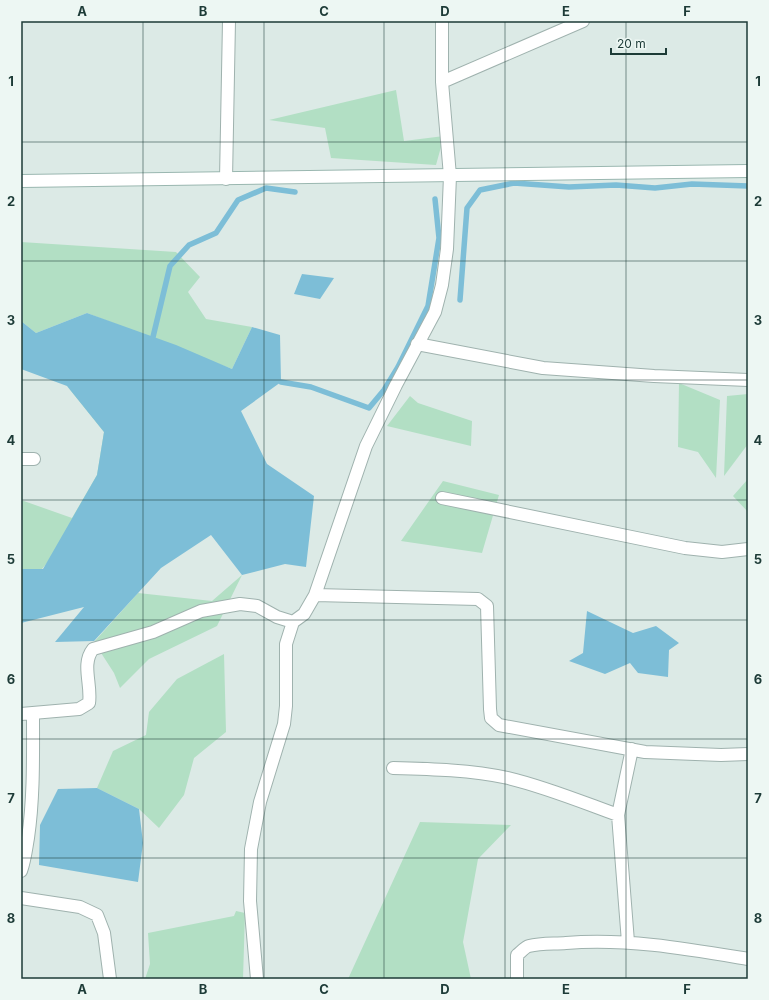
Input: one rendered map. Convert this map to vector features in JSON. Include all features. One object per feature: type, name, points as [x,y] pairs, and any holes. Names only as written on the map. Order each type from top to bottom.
[{"type":"street","points":[[226,179],[229,21]]},
{"type":"street","points":[[257,979],[250,901],[250,849],[260,802],[284,724],[286,706],[286,644],[292,622],[304,614],[315,595],[366,446],[434,312],[442,285],[447,250],[450,176],[442,82],[442,21]]},
{"type":"street","points":[[442,82],[583,21]]},
{"type":"street","points":[[21,181],[748,172]]},
{"type":"street","points":[[417,344],[543,368],[654,376],[748,380]]},
{"type":"street","points":[[21,459],[34,459]]},
{"type":"street","points":[[442,498],[685,548],[722,552],[748,550]]},
{"type":"street","points":[[315,595],[478,599],[487,606],[491,718],[500,725],[632,750],[674,754],[748,754]]},
{"type":"street","points":[[21,871],[29,826],[34,774],[27,714],[79,709],[89,703],[91,693],[87,664],[88,656],[93,649],[153,632],[201,612],[240,604],[257,606],[277,617],[292,622]]},
{"type":"street","points":[[628,942],[618,815],[632,750]]},
{"type":"street","points":[[394,768],[441,769],[482,773],[509,778],[618,815]]},
{"type":"street","points":[[21,898],[80,907],[97,915],[104,933],[110,979]]},
{"type":"street","points":[[517,979],[517,955],[528,946],[587,941],[628,942],[748,959]]},
{"type":"green space","points":[[396,90],[404,141],[444,136],[436,165],[331,158],[325,128],[269,120]]},
{"type":"green space","points":[[21,242],[176,252],[200,277],[188,292],[206,319],[252,327],[232,369],[87,313],[36,333],[21,321]]},
{"type":"green space","points":[[679,383],[720,400],[716,478],[698,452],[678,447]]},
{"type":"green space","points":[[67,386],[134,457],[42,569],[21,569],[21,500],[72,518],[97,475],[104,432]]},
{"type":"green space","points":[[748,394],[748,444],[724,476],[727,396]]},
{"type":"green space","points":[[410,396],[418,403],[472,421],[471,446],[387,426]]},
{"type":"green space","points":[[748,479],[748,512],[733,496]]},
{"type":"green space","points":[[443,481],[499,495],[482,553],[401,541]]},
{"type":"green space","points":[[242,575],[217,626],[149,659],[120,688],[114,673],[94,642],[138,593],[212,601]]},
{"type":"green space","points":[[224,654],[226,732],[194,758],[184,795],[159,828],[139,809],[97,788],[113,751],[146,735],[149,712],[177,679]]},
{"type":"green space","points":[[420,822],[511,825],[478,859],[463,942],[471,979],[348,979]]},
{"type":"green space","points":[[236,911],[245,913],[243,979],[145,979],[150,964],[148,933],[234,916]]},
{"type":"water","points":[[302,274],[334,278],[320,299],[294,294]]},
{"type":"water","points":[[87,313],[176,345],[232,369],[252,327],[280,335],[281,382],[241,411],[267,464],[314,496],[306,567],[285,564],[242,575],[211,535],[161,568],[94,641],[55,642],[84,607],[21,623],[21,569],[43,569],[97,475],[104,432],[67,386],[21,369],[21,321],[36,333]]},
{"type":"water","points":[[587,611],[633,633],[656,626],[679,643],[669,650],[668,677],[638,673],[630,663],[605,674],[569,661],[583,653]]},
{"type":"water","points":[[97,788],[139,809],[143,843],[138,882],[39,865],[40,825],[58,789]]},
{"type":"waterway","points":[[460,300],[467,208],[480,190],[514,183],[569,187],[616,185],[655,188],[692,184],[748,186]]},
{"type":"waterway","points":[[153,337],[170,266],[189,245],[216,233],[238,200],[266,188],[295,192]]},
{"type":"waterway","points":[[281,382],[311,387],[369,408],[384,390],[398,367],[428,306],[439,238],[435,199]]}]
